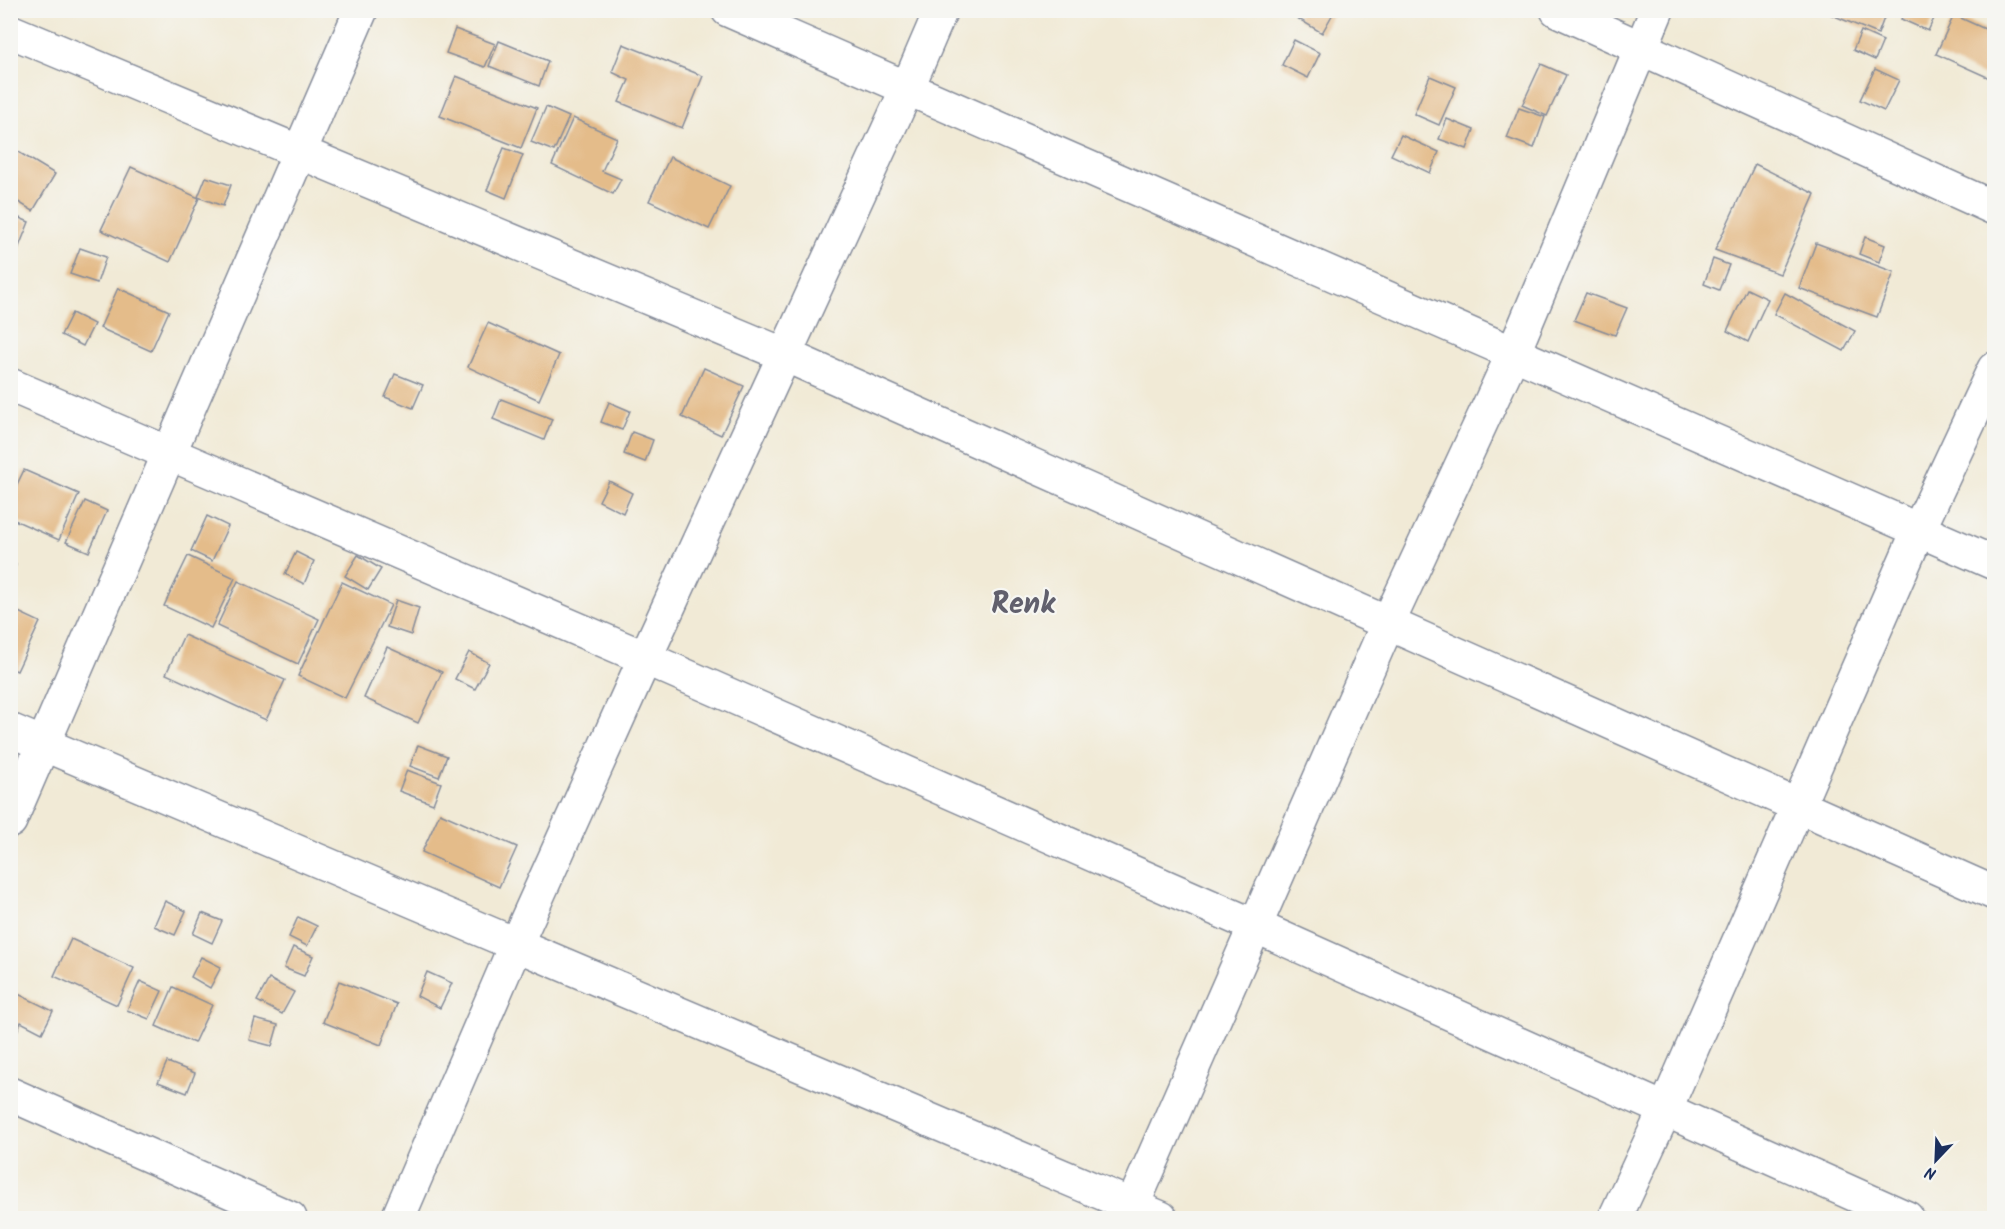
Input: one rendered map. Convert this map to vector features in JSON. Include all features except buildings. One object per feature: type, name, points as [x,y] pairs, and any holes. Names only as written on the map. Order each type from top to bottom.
[{"type":"street","points":[[10,821],[302,152],[361,10]]},
{"type":"street","points":[[728,10],[1995,563]]},
{"type":"street","points":[[398,1218],[516,944],[645,657],[907,89],[941,10]]},
{"type":"street","points":[[1557,10],[1995,208]]},
{"type":"street","points":[[10,730],[516,944],[1140,1214],[1255,926],[1388,624],[1513,354],[1656,10]]},
{"type":"street","points":[[10,31],[784,355],[1995,893]]},
{"type":"street","points":[[1616,1218],[1919,529],[1995,369]]},
{"type":"street","points":[[10,385],[645,657],[1255,926],[1907,1218]]},
{"type":"street","points":[[10,1094],[290,1218]]},
{"type":"district","name":"Renk","points":[[1023,605]]}]
